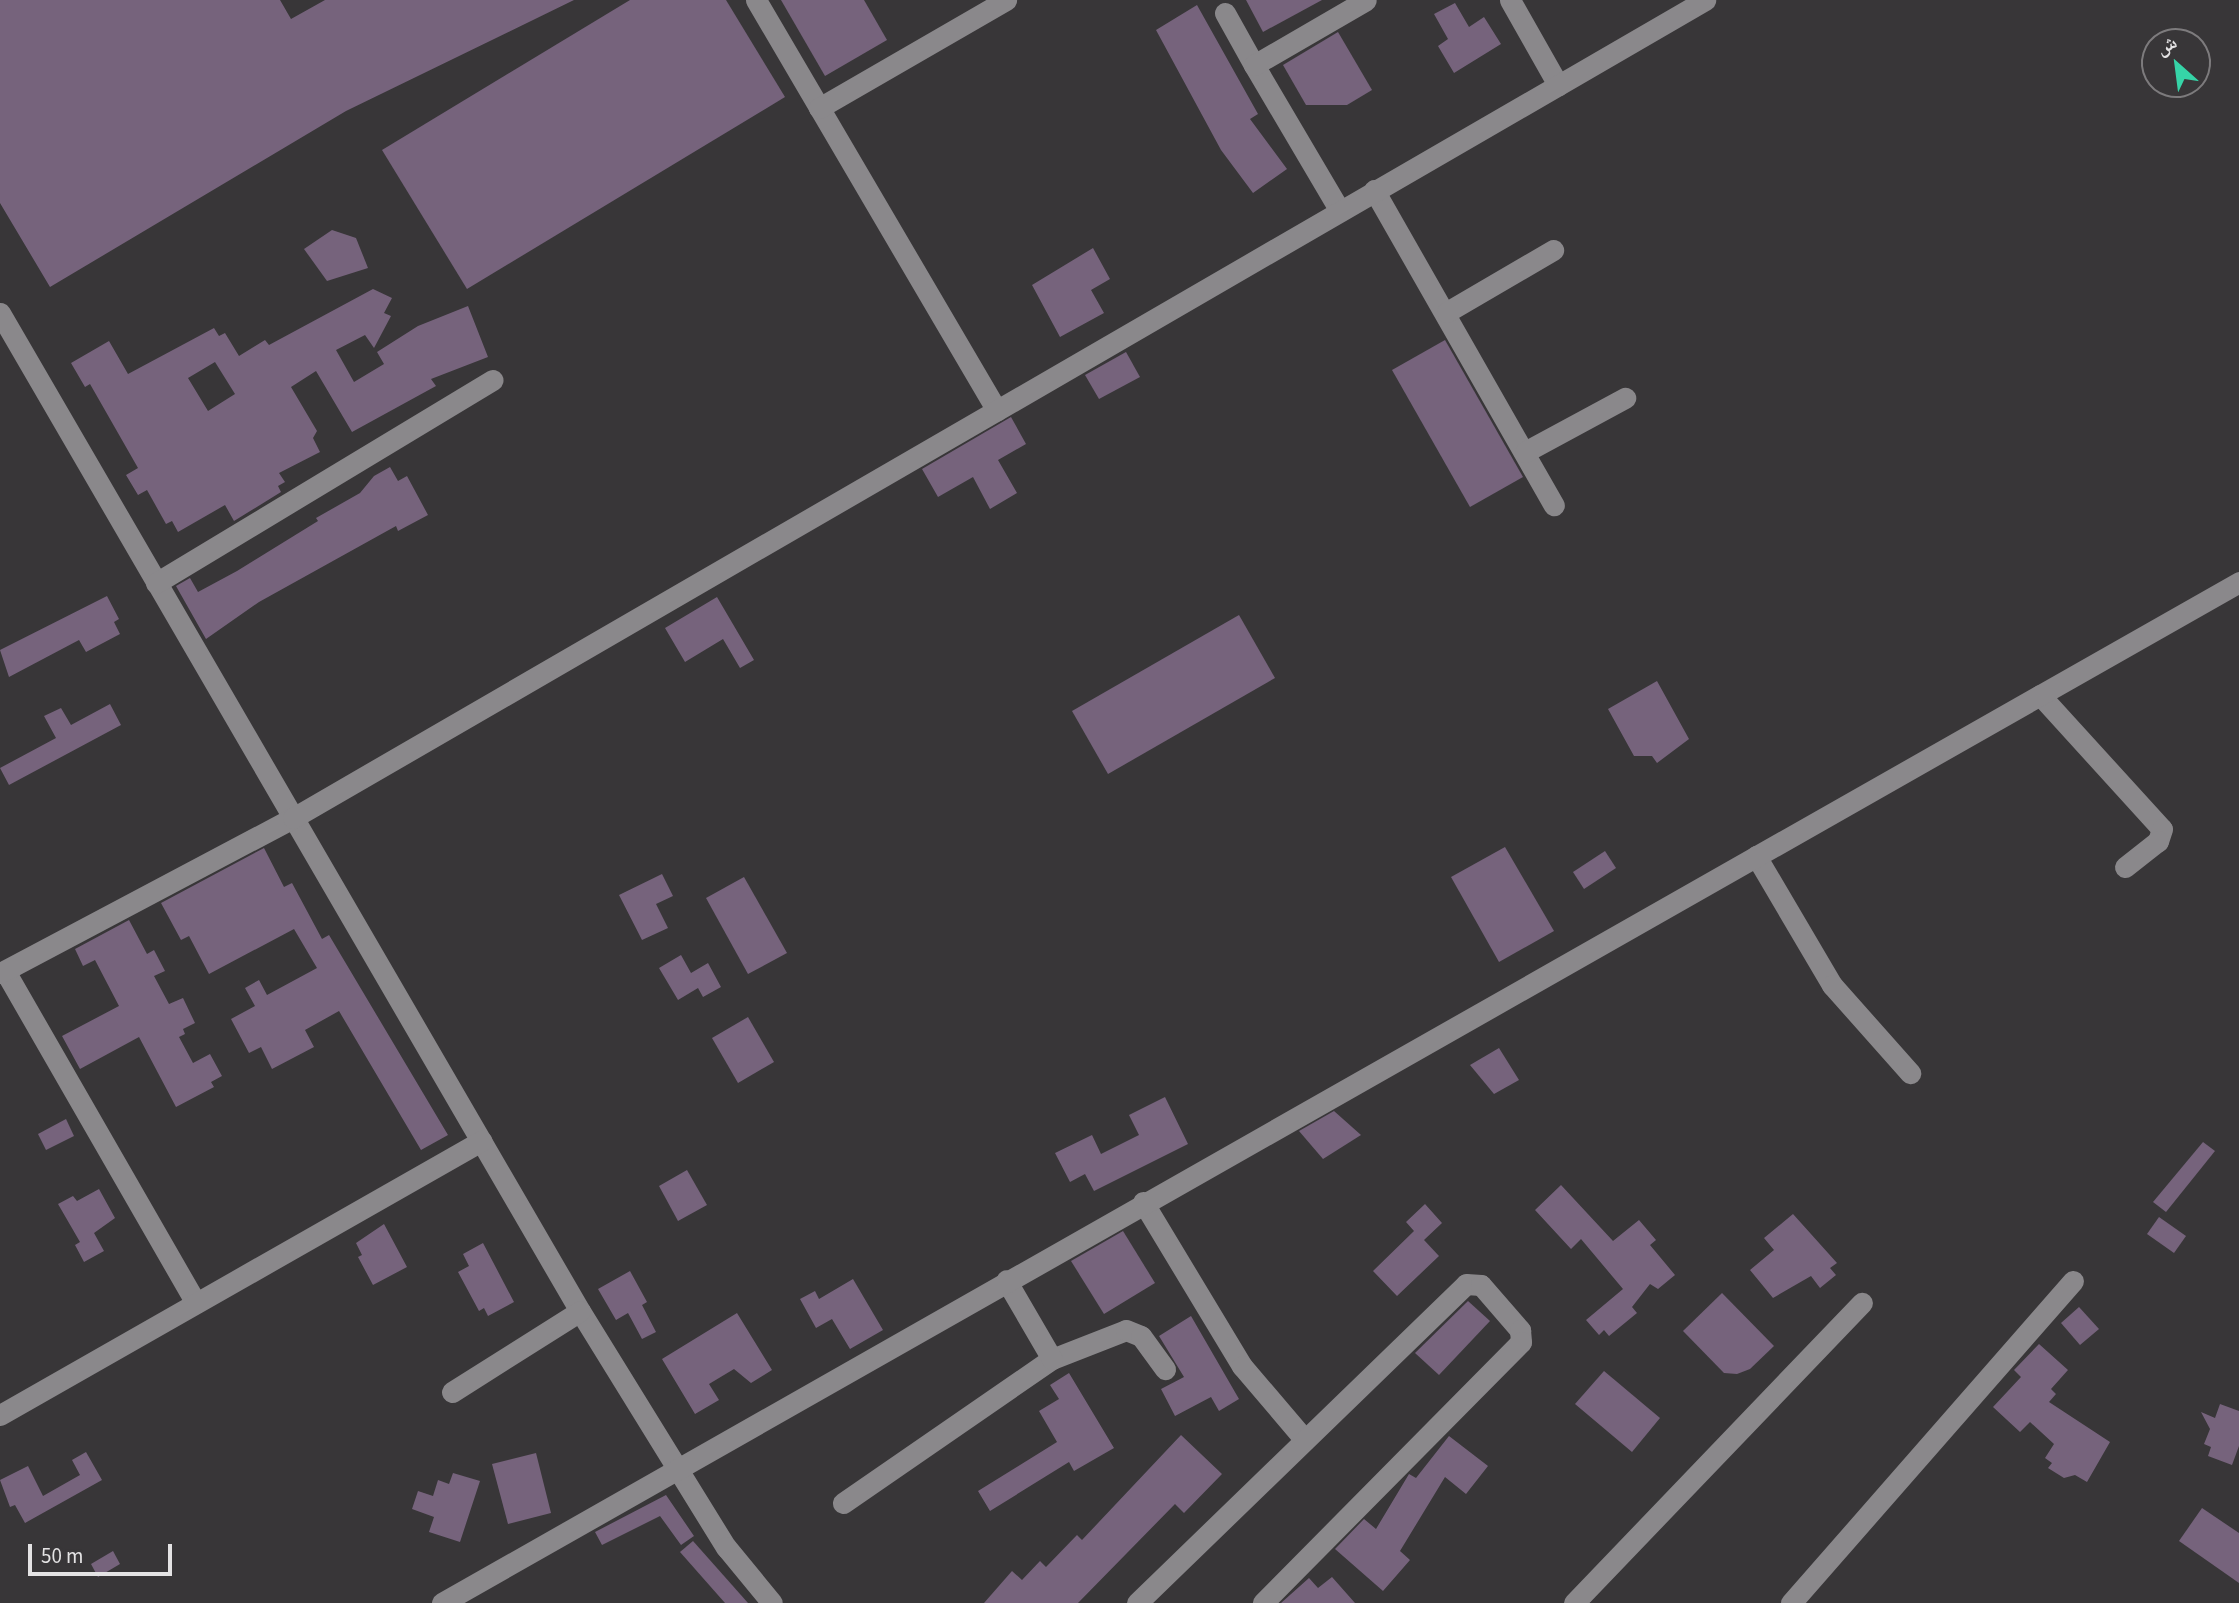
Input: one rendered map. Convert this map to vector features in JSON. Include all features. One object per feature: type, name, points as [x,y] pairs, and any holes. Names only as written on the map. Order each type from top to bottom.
[{"type":"street","points":[[756,0],[997,410]]},
{"type":"street","points":[[820,108],[1006,0]]},
{"type":"street","points":[[1254,65],[1366,0]]},
{"type":"street","points":[[1510,0],[1559,85]]},
{"type":"street","points":[[196,1303],[3,972],[293,818],[1705,0]]},
{"type":"street","points":[[1225,13],[1340,211]]},
{"type":"street","points":[[1374,190],[1447,312],[1554,505]]},
{"type":"street","points":[[1447,312],[1553,250]]},
{"type":"street","points":[[0,313],[580,1311],[679,1467],[726,1547],[772,1603]]},
{"type":"street","points":[[156,583],[492,380]]},
{"type":"street","points":[[1525,453],[1625,398]]},
{"type":"street","points":[[442,1603],[1143,1202],[2239,582]]},
{"type":"street","points":[[2040,695],[2162,829],[2158,841],[2125,866]]},
{"type":"street","points":[[1756,856],[1832,985],[1910,1073]]},
{"type":"street","points":[[0,1415],[481,1141]]},
{"type":"street","points":[[1143,1202],[1242,1367],[1305,1440]]},
{"type":"street","points":[[1006,1280],[1052,1359]]},
{"type":"street","points":[[1791,1603],[2073,1281]]},
{"type":"street","points":[[1137,1603],[1466,1284],[1481,1285],[1520,1330],[1521,1342],[1263,1603]]},
{"type":"street","points":[[1574,1603],[1862,1303]]},
{"type":"street","points":[[452,1392],[580,1311]]},
{"type":"street","points":[[843,1503],[1052,1359],[1126,1330],[1141,1336],[1165,1369]]},
{"type":"building","points":[[0,0],[280,0],[291,19],[325,0],[574,0],[346,111],[50,287],[0,203]]},
{"type":"building","points":[[630,0],[726,0],[785,97],[467,289],[382,150]]},
{"type":"building","points":[[781,0],[864,0],[887,40],[825,76]]},
{"type":"building","points":[[1246,0],[1322,0],[1263,32]]},
{"type":"building","points":[[1455,3],[1469,27],[1484,17],[1501,44],[1454,73],[1438,46],[1448,39],[1434,14]]},
{"type":"building","points":[[1197,5],[1258,114],[1250,119],[1287,169],[1253,193],[1221,150],[1156,30]]},
{"type":"building","points":[[1338,32],[1372,90],[1347,105],[1306,105],[1283,65]]},
{"type":"building","points":[[332,230],[356,238],[368,268],[327,281],[304,249]]},
{"type":"building","points":[[1093,248],[1110,279],[1091,290],[1104,313],[1060,337],[1032,285]]},
{"type":"building","points":[[373,289],[392,298],[384,313],[391,316],[374,348],[365,335],[336,350],[354,382],[384,364],[377,352],[418,326],[468,306],[488,357],[431,379],[436,386],[352,432],[316,371],[291,387],[317,431],[313,438],[320,452],[279,473],[285,482],[278,486],[281,492],[234,521],[225,505],[178,532],[172,521],[166,524],[147,490],[138,495],[126,475],[138,468],[90,384],[85,387],[71,363],[109,341],[128,374],[214,328],[219,336],[225,333],[239,356],[265,340],[269,345]],"holes":[[[215,362],[235,394],[208,411],[188,378]]]},
{"type":"building","points":[[1445,340],[1523,477],[1470,507],[1392,370]]},
{"type":"building","points":[[1126,352],[1140,377],[1099,399],[1085,375]]},
{"type":"building","points":[[1011,417],[1026,444],[998,460],[1017,493],[990,509],[973,477],[938,497],[922,469]]},
{"type":"building","points":[[390,467],[398,481],[407,476],[428,515],[398,531],[396,526],[259,602],[206,639],[176,586],[190,578],[198,592],[237,571],[318,521],[316,518],[360,493],[374,476]]},
{"type":"building","points":[[107,596],[119,619],[114,622],[120,634],[86,652],[79,640],[9,677],[0,650]]},
{"type":"building","points":[[717,597],[754,660],[740,668],[723,639],[685,662],[665,628]]},
{"type":"building","points":[[1239,615],[1275,678],[1108,774],[1072,711]]},
{"type":"building","points":[[1657,681],[1689,739],[1657,763],[1652,756],[1634,756],[1608,709]]},
{"type":"building","points":[[110,704],[121,725],[9,785],[0,768],[56,738],[44,716],[61,708],[71,725]]},
{"type":"building","points":[[1505,847],[1554,931],[1499,962],[1451,877]]},
{"type":"building","points":[[264,848],[284,887],[292,883],[322,939],[329,935],[448,1135],[421,1150],[339,1011],[305,1030],[314,1047],[272,1069],[261,1047],[249,1053],[231,1019],[255,1006],[245,988],[259,980],[267,995],[317,968],[294,929],[209,974],[189,936],[181,940],[161,903]]},
{"type":"building","points":[[1605,851],[1616,868],[1584,889],[1573,872]]},
{"type":"building","points":[[662,874],[673,896],[656,904],[668,928],[642,940],[619,895]]},
{"type":"building","points":[[744,877],[787,953],[748,974],[706,898]]},
{"type":"building","points":[[129,920],[147,954],[154,950],[165,971],[154,976],[169,1004],[183,998],[195,1023],[183,1029],[185,1034],[179,1037],[193,1063],[210,1054],[222,1076],[211,1082],[214,1087],[176,1107],[139,1037],[80,1069],[62,1036],[119,1006],[95,960],[83,966],[75,949]]},
{"type":"building","points":[[681,955],[691,973],[708,963],[721,987],[703,997],[698,988],[678,1000],[659,968]]},
{"type":"building","points":[[748,1017],[774,1062],[738,1083],[712,1038]]},
{"type":"building","points":[[1499,1048],[1519,1080],[1494,1094],[1470,1065]]},
{"type":"building","points":[[1165,1097],[1188,1144],[1094,1191],[1085,1174],[1070,1182],[1055,1153],[1092,1135],[1101,1154],[1139,1135],[1129,1115]]},
{"type":"building","points":[[1334,1111],[1361,1135],[1323,1159],[1299,1131]]},
{"type":"building","points":[[66,1119],[74,1136],[46,1150],[38,1134]]},
{"type":"building","points":[[2203,1142],[2215,1151],[2166,1212],[2153,1202]]},
{"type":"building","points":[[687,1170],[707,1205],[678,1221],[659,1186]]},
{"type":"building","points":[[1561,1185],[1613,1241],[1639,1220],[1656,1240],[1650,1245],[1675,1275],[1658,1289],[1650,1284],[1632,1307],[1637,1313],[1609,1336],[1604,1330],[1599,1335],[1586,1320],[1623,1289],[1581,1239],[1571,1249],[1535,1210]]},
{"type":"building","points":[[99,1189],[115,1218],[94,1233],[104,1251],[84,1262],[75,1245],[80,1242],[58,1204],[73,1196],[77,1201]]},
{"type":"building","points":[[1425,1204],[1442,1223],[1424,1240],[1439,1256],[1397,1296],[1373,1271],[1414,1231],[1406,1222]]},
{"type":"building","points":[[1793,1214],[1837,1263],[1830,1268],[1836,1275],[1820,1288],[1811,1276],[1773,1298],[1750,1270],[1774,1250],[1764,1238]]},
{"type":"building","points":[[2159,1217],[2186,1236],[2174,1253],[2147,1234]]},
{"type":"building","points":[[384,1224],[407,1267],[373,1285],[358,1257],[362,1255],[356,1243]]},
{"type":"building","points":[[1123,1231],[1155,1283],[1104,1314],[1071,1261]]},
{"type":"building","points":[[483,1243],[514,1302],[488,1316],[484,1308],[479,1311],[458,1272],[469,1266],[463,1254]]},
{"type":"building","points":[[630,1271],[647,1302],[642,1305],[656,1332],[642,1339],[628,1313],[616,1320],[598,1289]]},
{"type":"building","points":[[853,1279],[883,1330],[850,1349],[832,1319],[816,1328],[800,1299],[815,1291],[819,1299]]},
{"type":"building","points":[[1722,1293],[1774,1346],[1750,1369],[1737,1374],[1724,1373],[1683,1331]]},
{"type":"building","points":[[1468,1301],[1490,1321],[1439,1375],[1415,1353]]},
{"type":"building","points":[[2079,1307],[2099,1329],[2080,1345],[2061,1323]]},
{"type":"building","points":[[737,1313],[772,1370],[751,1383],[734,1369],[709,1384],[719,1400],[695,1414],[662,1359]]},
{"type":"building","points":[[1191,1316],[1239,1399],[1219,1411],[1211,1397],[1175,1416],[1161,1389],[1184,1377],[1159,1336]]},
{"type":"building","points":[[2039,1344],[2068,1370],[2051,1389],[2056,1394],[2049,1402],[2110,1442],[2087,1482],[2075,1475],[2064,1478],[2048,1468],[2052,1463],[2045,1458],[2054,1444],[2030,1422],[2020,1432],[1993,1407],[2021,1377],[2014,1370]]},
{"type":"building","points":[[1604,1371],[1660,1418],[1632,1452],[1575,1404]]},
{"type":"building","points":[[1069,1373],[1114,1448],[1074,1471],[1069,1462],[990,1511],[978,1491],[1057,1442],[1039,1411],[1059,1399],[1050,1385]]},
{"type":"building","points":[[2220,1404],[2239,1411],[2239,1446],[2232,1465],[2208,1456],[2211,1447],[2204,1444],[2210,1429],[2201,1412],[2215,1418]]},
{"type":"building","points":[[1181,1435],[1222,1474],[1184,1513],[1175,1504],[1078,1603],[984,1603],[1012,1571],[1022,1580],[1040,1561],[1046,1567],[1077,1535],[1082,1540]]},
{"type":"building","points":[[1449,1436],[1488,1466],[1466,1494],[1445,1477],[1400,1551],[1410,1560],[1383,1591],[1335,1549],[1364,1519],[1376,1529],[1409,1474],[1416,1478]]},
{"type":"building","points":[[86,1452],[102,1480],[25,1523],[15,1505],[10,1507],[0,1480],[28,1466],[43,1496],[80,1475],[72,1460]]},
{"type":"building","points":[[536,1453],[551,1513],[508,1524],[492,1464]]},
{"type":"building","points":[[453,1473],[480,1481],[460,1542],[429,1532],[434,1517],[412,1509],[418,1491],[433,1496],[438,1480],[449,1484]]},
{"type":"building","points":[[666,1495],[694,1536],[681,1545],[660,1516],[602,1545],[595,1532]]},
{"type":"building","points":[[2202,1508],[2239,1533],[2239,1583],[2179,1541]]},
{"type":"building","points":[[693,1541],[748,1603],[725,1603],[680,1552]]},
{"type":"building","points":[[113,1551],[120,1564],[98,1577],[91,1564]]},
{"type":"building","points":[[1332,1577],[1355,1603],[1281,1603],[1309,1578],[1318,1588]]}]
